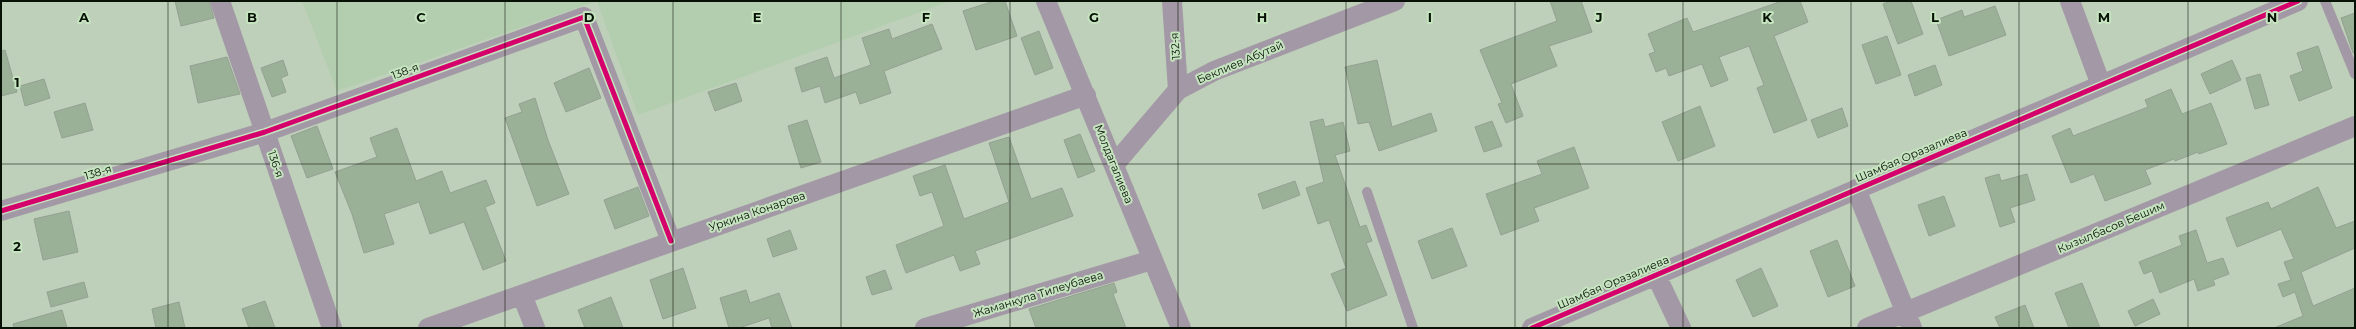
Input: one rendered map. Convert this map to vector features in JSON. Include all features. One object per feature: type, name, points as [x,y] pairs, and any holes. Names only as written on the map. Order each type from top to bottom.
[{"type":"street","name":"136-я","points":[[220,1],[332,328]]},
{"type":"street","name":"Молдагалиева","points":[[1046,1],[1181,328]]},
{"type":"street","name":"132-я","points":[[1172,1],[1178,90]]},
{"type":"street","name":"Беклиев Абутай","points":[[1114,165],[1178,90],[1214,71],[1395,1]]},
{"type":"street","points":[[2070,1],[2101,85]]},
{"type":"street","name":"Шамбая Оразалиева","points":[[1532,328],[2298,1]]},
{"type":"street","name":"138-я","points":[[1,211],[265,132],[584,17],[671,241]]},
{"type":"street","name":"Уркина Конарова","points":[[428,328],[1086,95]]},
{"type":"street","name":"Кызылбасов Бешим","points":[[1866,328],[1909,320],[2355,126]]},
{"type":"street","points":[[1856,189],[1909,320]]},
{"type":"street","name":"Жаманкула Тилеубаева","points":[[925,328],[1152,260]]},
{"type":"street","points":[[1656,274],[1681,328]]},
{"type":"street","points":[[522,295],[535,328]]},
{"type":"lane","points":[[2325,1],[2355,74]]},
{"type":"lane","points":[[1367,192],[1413,328]]},
{"type":"shaded area","points":[[302,1],[597,1],[337,91]]},
{"type":"shaded area","points":[[597,1],[950,1],[638,115]]},
{"type":"building","points":[[175,1],[209,1],[214,18],[181,26]]},
{"type":"building","points":[[994,1],[1005,1],[1017,36],[976,50],[963,11]]},
{"type":"building","points":[[1550,1],[1581,1],[1592,32],[1549,46],[1557,66],[1511,84],[1523,116],[1506,123],[1498,104],[1502,103],[1480,50],[1557,21]]},
{"type":"building","points":[[1782,1],[1800,1],[1808,22],[1774,36],[1807,120],[1774,133],[1757,88],[1764,85],[1749,46],[1719,57],[1728,80],[1711,87],[1702,64],[1669,76],[1666,68],[1656,72],[1649,54],[1655,52],[1648,34],[1687,18],[1693,32]]},
{"type":"building","points":[[1891,1],[1911,1],[1923,34],[1898,44],[1883,4]]},
{"type":"building","points":[[1995,6],[2006,35],[1949,56],[1936,20],[1962,10],[1964,17]]},
{"type":"building","points":[[2355,13],[2355,53],[2353,53],[2341,18]]},
{"type":"building","points":[[932,24],[942,49],[884,71],[891,93],[860,104],[856,92],[825,103],[820,86],[802,92],[795,68],[827,57],[834,78],[871,65],[862,38],[889,29],[892,39]]},
{"type":"building","points":[[1039,31],[1053,68],[1035,75],[1021,38]]},
{"type":"building","points":[[1887,36],[1901,75],[1876,84],[1862,45]]},
{"type":"building","points":[[2318,46],[2332,88],[2299,101],[2290,76],[2303,71],[2297,53]]},
{"type":"building","points":[[5,50],[17,92],[1,96],[1,51]]},
{"type":"building","points":[[227,57],[240,94],[198,103],[190,66]]},
{"type":"building","points":[[283,60],[288,75],[281,78],[286,92],[272,97],[261,68]]},
{"type":"building","points":[[1377,60],[1392,127],[1431,113],[1437,131],[1379,151],[1369,122],[1358,124],[1345,67]]},
{"type":"building","points":[[2232,60],[2241,80],[2210,94],[2201,74]]},
{"type":"building","points":[[1935,65],[1942,85],[1915,96],[1908,75]]},
{"type":"building","points":[[589,68],[601,98],[566,112],[554,83]]},
{"type":"building","points":[[2260,74],[2269,105],[2255,109],[2246,78]]},
{"type":"building","points":[[44,79],[50,98],[25,106],[20,86]]},
{"type":"building","points":[[736,83],[742,101],[715,111],[708,92]]},
{"type":"building","points":[[2171,89],[2182,114],[2211,103],[2227,144],[2199,154],[2198,152],[2175,161],[2174,159],[2145,170],[2151,184],[2105,201],[2094,174],[2071,183],[2052,136],[2070,128],[2073,136],[2148,107],[2145,100]]},
{"type":"building","points":[[535,98],[548,140],[569,194],[537,206],[505,118],[522,112],[519,104]]},
{"type":"building","points":[[85,103],[93,130],[62,138],[54,112]]},
{"type":"building","points":[[1700,106],[1715,146],[1678,161],[1662,122]]},
{"type":"building","points":[[1842,108],[1848,126],[1818,138],[1811,120]]},
{"type":"building","points":[[1323,119],[1325,127],[1343,122],[1350,151],[1335,155],[1360,227],[1366,225],[1372,241],[1366,243],[1387,295],[1347,311],[1331,274],[1346,268],[1329,220],[1318,224],[1306,188],[1324,182],[1310,122]]},
{"type":"building","points":[[807,120],[821,162],[801,168],[788,126]]},
{"type":"building","points":[[1492,121],[1502,146],[1484,152],[1475,127]]},
{"type":"building","points":[[317,126],[333,169],[307,178],[291,136]]},
{"type":"building","points":[[397,128],[416,181],[442,171],[450,193],[486,180],[495,203],[485,207],[506,261],[483,270],[464,222],[430,234],[419,202],[384,214],[394,244],[364,253],[352,214],[335,172],[377,157],[370,138]]},
{"type":"building","points":[[1080,134],[1095,171],[1078,178],[1064,140]]},
{"type":"building","points":[[1009,137],[1031,199],[1062,188],[1073,216],[975,251],[980,264],[960,271],[954,255],[906,273],[896,245],[944,226],[932,192],[920,196],[913,176],[945,165],[964,219],[1009,202],[989,143]]},
{"type":"building","points":[[1574,147],[1589,188],[1534,208],[1539,221],[1501,235],[1486,194],[1542,174],[1537,161]]},
{"type":"building","points":[[1999,174],[2001,181],[2027,174],[2035,200],[2010,208],[2015,222],[2000,227],[1985,178]]},
{"type":"building","points":[[1295,181],[1300,195],[1263,209],[1258,194]]},
{"type":"building","points":[[638,187],[649,216],[615,229],[604,200]]},
{"type":"building","points":[[2318,187],[2336,228],[2355,221],[2355,248],[2301,272],[2313,306],[2355,288],[2355,328],[2274,328],[2303,316],[2295,292],[2283,297],[2278,284],[2291,280],[2284,262],[2294,259],[2281,229],[2237,247],[2226,218],[2268,202],[2271,209]]},
{"type":"building","points":[[1944,196],[1955,226],[1929,236],[1918,205]]},
{"type":"building","points":[[69,211],[78,252],[43,260],[34,219]]},
{"type":"building","points":[[1452,228],[1467,266],[1432,279],[1418,241]]},
{"type":"building","points":[[790,230],[797,249],[773,257],[767,239]]},
{"type":"building","points":[[2196,230],[2207,263],[2223,258],[2229,274],[2213,280],[2215,285],[2198,291],[2194,279],[2160,293],[2152,271],[2144,274],[2139,262],[2182,245],[2179,236]]},
{"type":"building","points":[[1837,240],[1855,286],[1828,297],[1810,251]]},
{"type":"building","points":[[683,268],[696,308],[663,319],[650,280]]},
{"type":"building","points":[[1761,268],[1778,306],[1753,317],[1736,280]]},
{"type":"building","points":[[885,270],[892,289],[872,295],[866,277]]},
{"type":"building","points":[[84,282],[88,297],[51,307],[47,292]]},
{"type":"building","points":[[1114,283],[1117,292],[1113,294],[1126,328],[1036,328],[1029,309]]},
{"type":"building","points":[[2082,283],[2100,328],[2069,328],[2055,293]]},
{"type":"building","points":[[746,290],[750,303],[779,293],[792,328],[772,328],[769,318],[739,328],[729,328],[720,298]]},
{"type":"building","points":[[611,297],[623,328],[585,328],[578,310]]},
{"type":"building","points":[[2153,299],[2160,314],[2135,326],[2128,311]]},
{"type":"building","points":[[265,301],[275,328],[249,328],[242,309]]},
{"type":"building","points":[[179,302],[185,328],[156,328],[152,309]]},
{"type":"building","points":[[2025,305],[2034,328],[2000,328],[1995,317]]},
{"type":"building","points":[[62,310],[67,328],[14,328],[13,324]]},
{"type":"cycle path","points":[[1532,328],[2298,1]]},
{"type":"cycle path","points":[[1,211],[265,132],[584,17],[671,241]]}]
